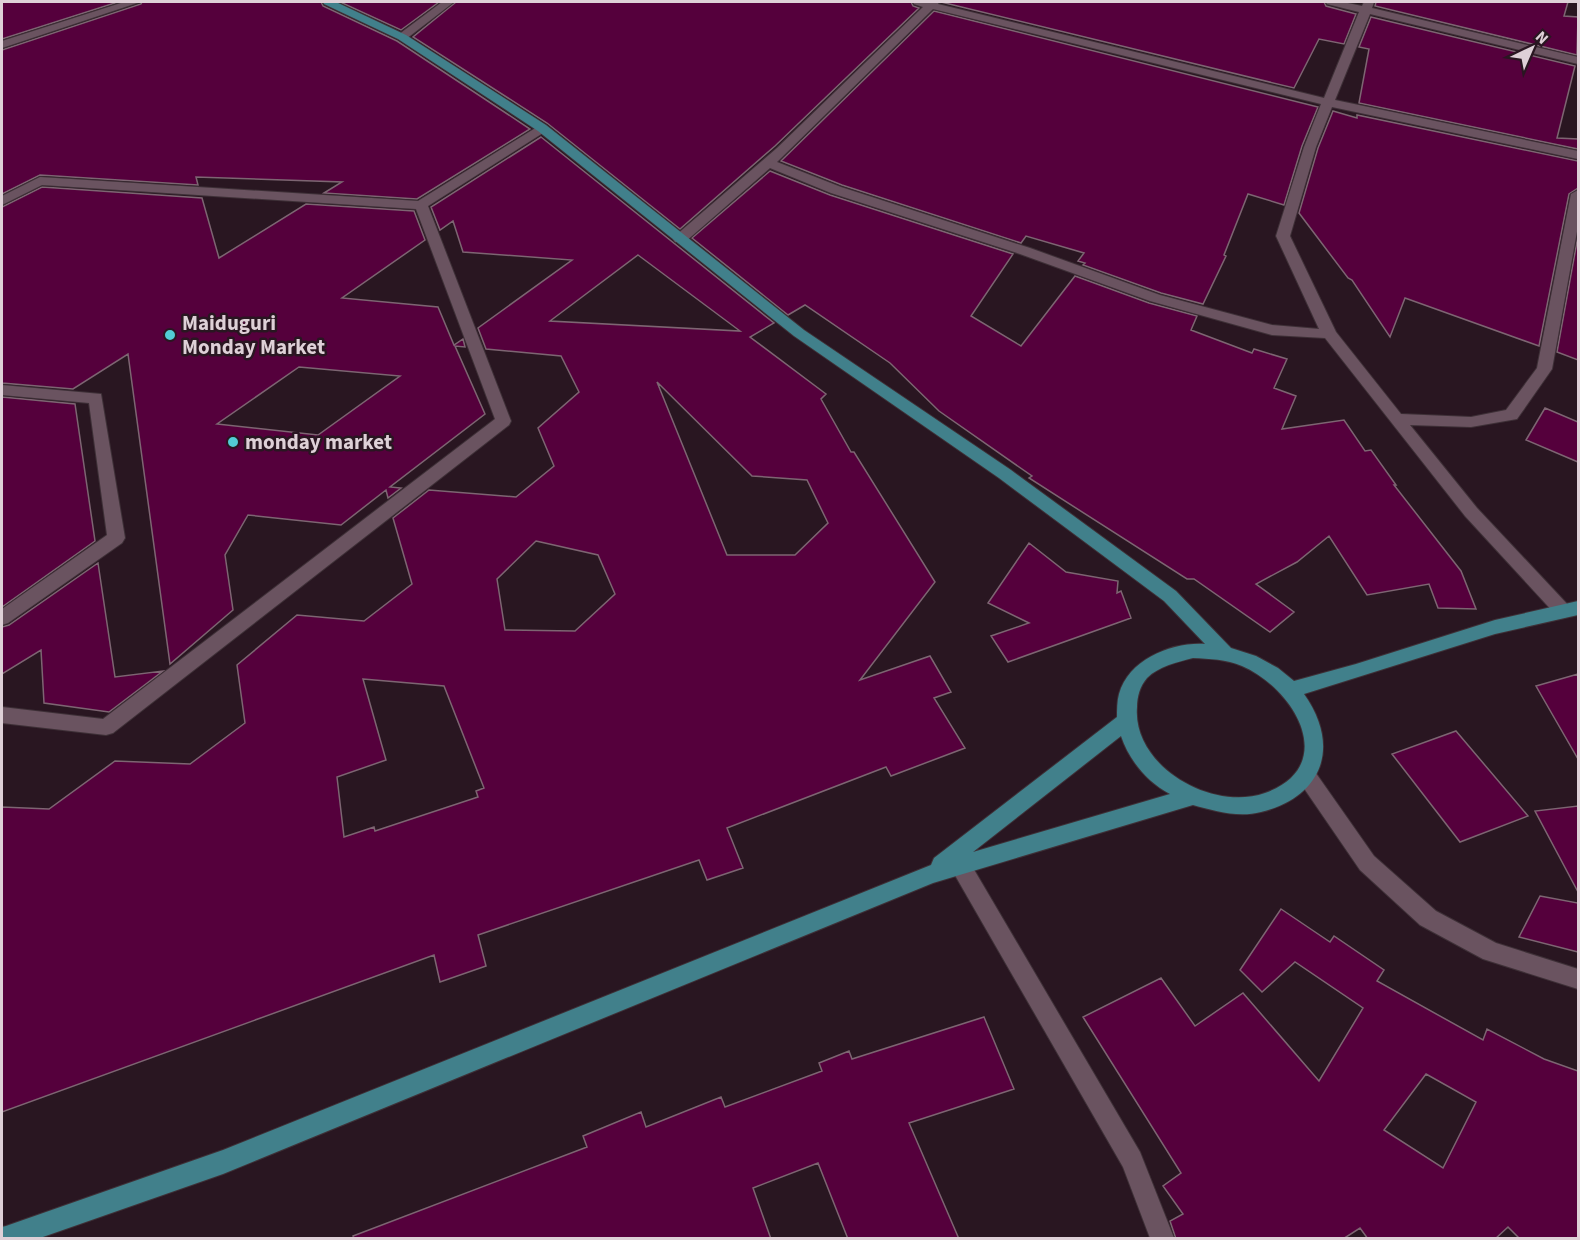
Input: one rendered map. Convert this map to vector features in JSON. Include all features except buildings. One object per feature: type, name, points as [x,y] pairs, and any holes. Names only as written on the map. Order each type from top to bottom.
[{"type":"main road","points":[[328,2],[402,37],[542,128],[799,333],[1005,474],[1170,596],[1225,653]]},
{"type":"main road","points":[[1290,690],[1356,672],[1495,627],[1571,609]]},
{"type":"main road","points":[[1193,651],[1225,653],[1264,669],[1290,690],[1305,710],[1314,732],[1314,755],[1306,775],[1287,794],[1259,804],[1226,805],[1193,796],[1173,786],[1154,772],[1131,739],[1126,721],[1128,694],[1141,672],[1164,658],[1193,651]]},
{"type":"main road","points":[[931,874],[1126,721]]},
{"type":"main road","points":[[6,1239],[223,1162],[959,863],[1193,796]]},
{"type":"street","points":[[2,45],[134,2]]},
{"type":"street","points":[[402,37],[448,2]]},
{"type":"street","points":[[1331,2],[1367,6],[1578,60]]},
{"type":"street","points":[[680,239],[769,164],[928,3],[1327,102],[1578,155]]},
{"type":"street","points":[[1367,6],[1327,102],[1283,236],[1329,334],[1471,512],[1571,609]]},
{"type":"street","points":[[2,201],[40,181],[421,205],[542,128]]},
{"type":"street","points":[[769,164],[1155,298],[1272,330],[1329,334]]},
{"type":"street","points":[[1396,419],[1471,422],[1511,415],[1544,369],[1578,194]]},
{"type":"street","points":[[2,715],[106,727],[503,421],[421,205]]},
{"type":"street","points":[[2,390],[96,398],[116,538],[2,618]]},
{"type":"street","points":[[1306,775],[1367,863],[1428,918],[1491,952],[1578,979]]},
{"type":"street","points":[[959,863],[1132,1160],[1162,1239]]},
{"type":"place","name":"Maiduguri Monday Market","points":[[170,335]]},
{"type":"place","name":"monday market","points":[[233,442]]}]
